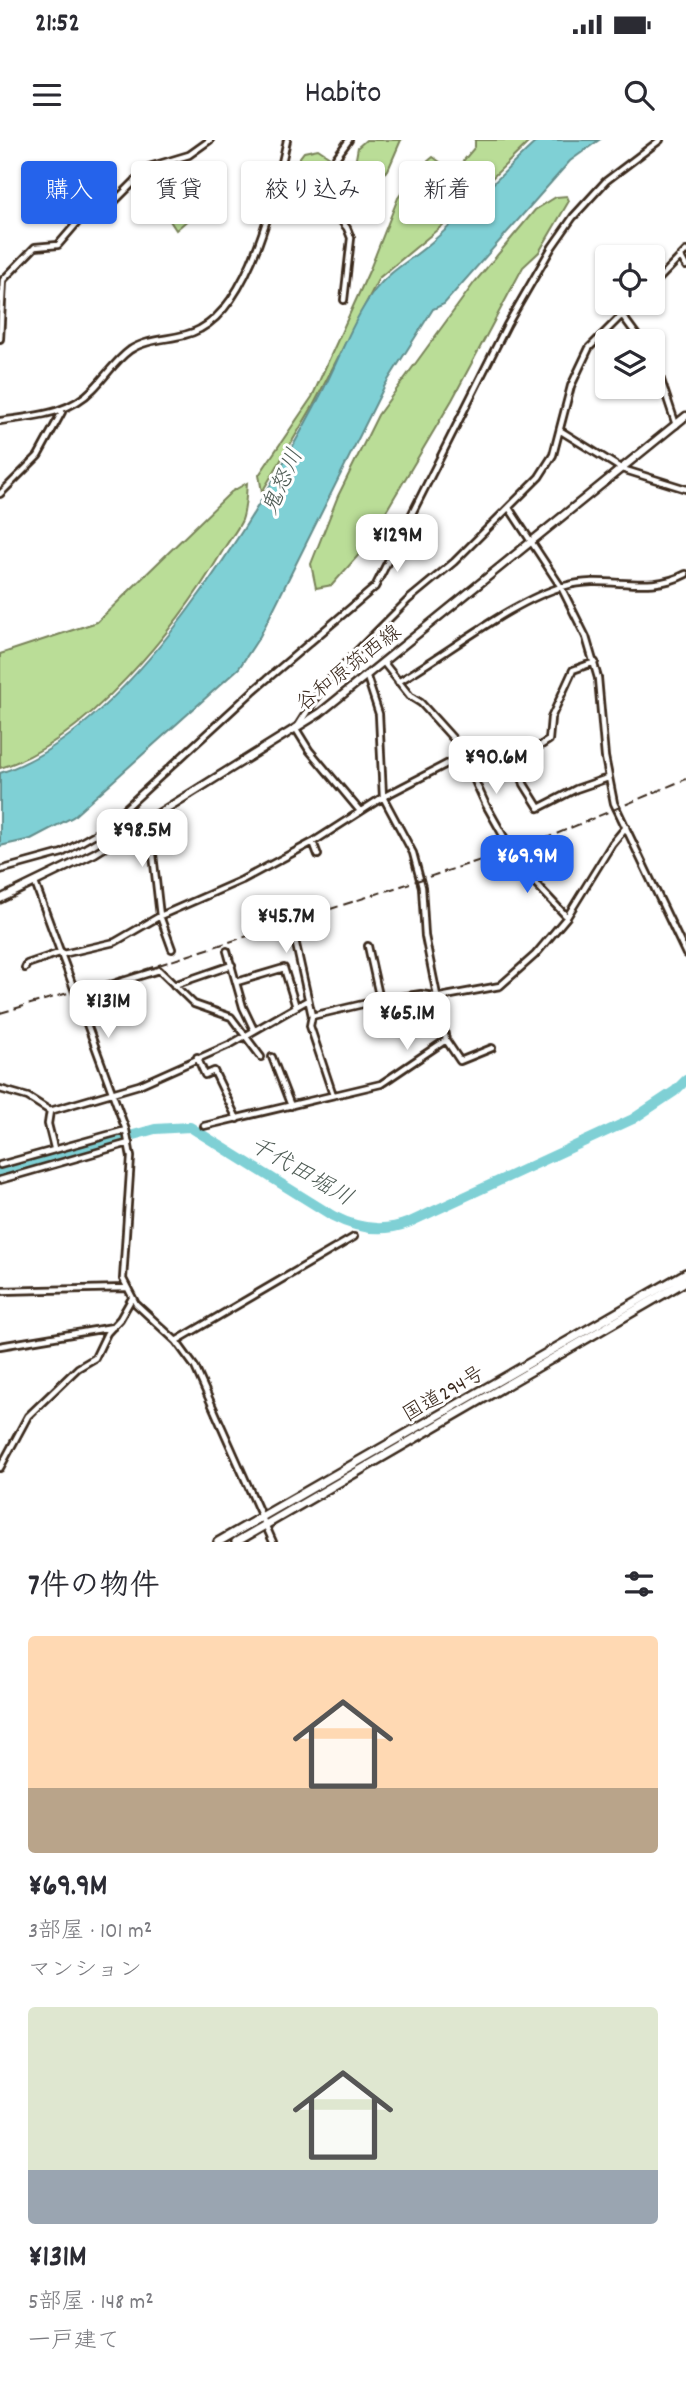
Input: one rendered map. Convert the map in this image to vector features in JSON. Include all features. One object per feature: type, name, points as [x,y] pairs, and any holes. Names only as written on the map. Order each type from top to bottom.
[{"type":"highway","name":"国道294号","points":[[236,1542],[265,1522],[686,1273]]},
{"type":"highway","name":"国道294号","points":[[218,1542],[265,1522],[686,1281]]},
{"type":"main road","name":"谷和原筑西線","points":[[0,899],[95,853],[296,729],[367,677],[686,416]]},
{"type":"street","points":[[0,339],[3,280],[35,247],[58,245],[83,216],[106,210],[149,167],[189,155],[210,140]]},
{"type":"street","points":[[281,161],[287,140]]},
{"type":"street","points":[[334,161],[349,140]]},
{"type":"street","points":[[0,870],[62,853],[102,831],[253,691],[375,587],[507,325],[552,247],[573,217],[606,181],[660,140]]},
{"type":"street","points":[[0,421],[63,411],[92,391],[128,351],[144,342],[197,331],[207,326],[234,294],[247,272],[266,224]]},
{"type":"street","points":[[344,224],[351,238],[344,300]]},
{"type":"street","points":[[665,273],[686,251]]},
{"type":"street","points":[[681,257],[686,266]]},
{"type":"street","points":[[360,811],[309,750],[296,729],[323,688],[354,654],[539,477],[554,455],[570,386],[589,348],[622,315],[632,329]]},
{"type":"street","points":[[665,392],[676,425]]},
{"type":"street","points":[[0,495],[38,456],[63,411]]},
{"type":"street","points":[[561,431],[622,469],[686,489]]},
{"type":"street","points":[[509,508],[561,587],[595,662],[608,778],[614,803],[686,954]]},
{"type":"street","points":[[398,682],[503,616],[561,587],[606,581],[638,586],[658,584],[686,574]]},
{"type":"street","points":[[595,662],[573,670],[551,718],[549,740],[517,761],[524,784],[539,808],[576,789],[608,778]]},
{"type":"street","points":[[384,663],[398,682],[441,723],[464,755],[486,805],[522,869],[567,917]]},
{"type":"street","points":[[367,677],[379,714],[383,797],[413,853],[422,887],[425,936],[440,997],[446,1040],[460,1061],[492,1048]]},
{"type":"street","points":[[25,968],[27,964],[62,953],[115,942],[159,916],[242,880],[313,842],[383,797],[464,755]]},
{"type":"street","points":[[148,818],[159,916],[172,949]]},
{"type":"street","points":[[312,1016],[380,1000],[421,994],[440,997],[500,986],[535,955],[567,917],[612,844],[626,827]]},
{"type":"street","points":[[313,842],[318,855]]},
{"type":"street","points":[[35,883],[114,1094],[129,1143],[131,1167],[123,1279],[126,1288],[132,1298],[176,1341],[200,1377],[273,1542]]},
{"type":"street","points":[[295,940],[312,1016],[310,1026],[333,1095]]},
{"type":"street","points":[[368,946],[380,1000]]},
{"type":"street","points":[[227,950],[243,1007],[254,1030]]},
{"type":"street","points":[[174,985],[232,965]]},
{"type":"street","points":[[237,982],[284,968],[296,1007]]},
{"type":"street","points":[[78,995],[159,970],[194,1004],[231,1017],[261,1056]]},
{"type":"street","points":[[0,1090],[29,1097],[50,1111],[114,1094],[231,1044],[308,1000]]},
{"type":"street","points":[[204,1126],[381,1084],[446,1040]]},
{"type":"street","points":[[197,1057],[205,1074],[214,1071],[236,1119]]},
{"type":"street","points":[[272,1058],[291,1106]]},
{"type":"street","points":[[50,1111],[48,1124],[54,1148]]},
{"type":"street","points":[[0,1165],[126,1130]]},
{"type":"street","points":[[0,1180],[129,1143]]},
{"type":"street","points":[[176,1341],[354,1237]]},
{"type":"street","points":[[0,1291],[126,1288]]},
{"type":"street","points":[[0,1468],[28,1416],[78,1368],[95,1358],[132,1298]]},
{"type":"street","points":[[0,1346],[113,1327]]},
{"type":"green space","points":[[366,140],[401,140],[385,172],[385,161],[356,161],[358,147]]},
{"type":"green space","points":[[475,140],[531,140],[495,175],[495,161],[463,161],[475,147]]},
{"type":"green space","points":[[318,149],[330,157],[328,161],[297,161],[304,152]]},
{"type":"green space","points":[[567,196],[569,201],[539,252],[523,267],[452,400],[363,550],[332,585],[316,588],[311,564],[338,496],[378,415],[474,283],[535,210],[556,197]]},
{"type":"green space","points":[[398,198],[399,224],[444,224],[379,278],[313,406],[262,492],[259,475],[312,397],[370,269]]},
{"type":"green space","points":[[172,224],[183,224],[176,230]]},
{"type":"green space","points":[[247,483],[240,524],[203,582],[155,646],[96,708],[64,734],[32,755],[0,768],[0,654],[97,622],[231,492]]},
{"type":"water","name":"鬼怒川","points":[[538,140],[599,140],[570,161],[444,304],[433,309],[385,385],[260,636],[239,668],[73,817],[31,839],[0,846],[0,773],[49,749],[96,713],[142,667],[185,614],[261,501],[293,447],[359,315],[375,290],[451,224],[495,224],[495,182]]},
{"type":"waterway","name":"千代田堀川","points":[[0,1172],[155,1129],[190,1127],[333,1216],[361,1227],[390,1228],[410,1222],[633,1119],[675,1091],[686,1080]]},
{"type":"railway","points":[[0,1013],[122,977],[542,840],[686,779]]}]
